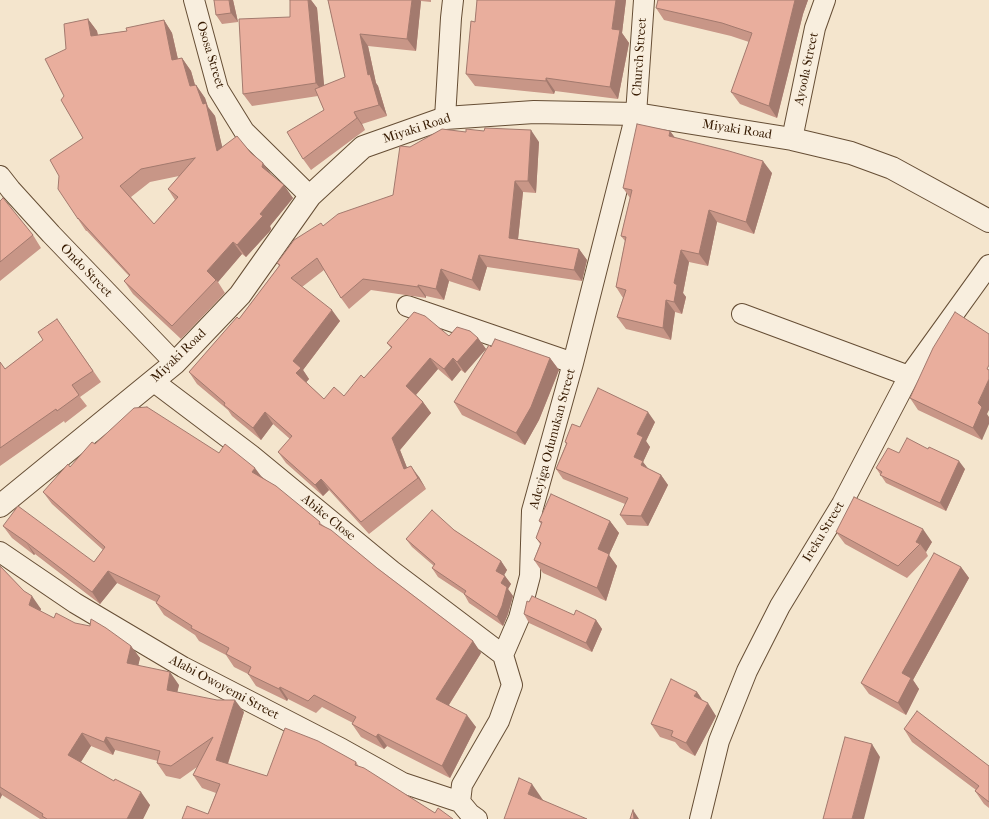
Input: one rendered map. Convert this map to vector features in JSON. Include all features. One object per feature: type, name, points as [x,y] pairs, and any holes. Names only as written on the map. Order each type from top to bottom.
[{"type":"street","name":"Ososa Street","points":[[194,0],[218,89],[244,131],[310,196]]},
{"type":"street","points":[[444,118],[453,0]]},
{"type":"street","name":"Church Street","points":[[636,114],[644,0]]},
{"type":"street","name":"Ayoola Street","points":[[792,139],[815,28],[824,0]]},
{"type":"street","name":"Miyaki Road","points":[[0,506],[175,363],[240,295],[310,196],[363,147],[444,118],[534,112],[636,114],[792,139],[851,153],[892,168],[989,221]]},
{"type":"street","name":"Adeyiga Odunukan Street","points":[[503,655],[519,618],[530,576],[532,511],[573,362],[636,114]]},
{"type":"street","name":"Ondo Street","points":[[4,189],[51,234],[175,363]]},
{"type":"street","name":"Ireku Street","points":[[700,819],[719,742],[747,671],[780,606],[842,504],[909,376],[989,265]]},
{"type":"street","points":[[407,306],[573,362]]},
{"type":"street","points":[[742,314],[909,376]]},
{"type":"street","name":"Abike Close","points":[[153,381],[251,455],[392,571],[503,655]]},
{"type":"street","name":"Alabi Owoyemi Street","points":[[0,552],[75,603],[183,667],[342,749],[403,783],[460,802]]},
{"type":"street","points":[[477,819],[470,814],[460,802],[462,786],[499,721],[512,685],[503,655]]},
{"type":"building","points":[[214,0],[229,0],[231,13],[216,15]]},
{"type":"building","points":[[290,0],[308,0],[316,83],[243,94],[239,19],[290,17]]},
{"type":"building","points":[[328,0],[412,0],[407,39],[360,34],[368,75],[370,74],[379,105],[354,112],[357,118],[303,159],[287,132],[324,110],[315,89],[345,77]]},
{"type":"building","points":[[477,0],[616,0],[612,29],[620,30],[610,87],[546,78],[546,81],[466,74],[471,21],[475,22]]},
{"type":"building","points":[[658,0],[795,0],[769,106],[731,92],[752,33],[722,23],[656,8]]},
{"type":"building","points":[[88,19],[91,36],[127,31],[126,28],[164,20],[172,60],[182,58],[190,86],[196,85],[203,104],[206,103],[217,151],[237,136],[251,153],[263,163],[262,167],[284,185],[260,214],[263,216],[237,245],[233,242],[207,271],[216,280],[172,326],[124,281],[130,275],[78,219],[58,189],[59,176],[50,160],[83,138],[61,100],[64,96],[45,59],[66,49],[64,24]],"holes":[[[195,158],[168,189],[178,197],[154,224],[120,186],[141,169]]]},
{"type":"building","points":[[637,124],[670,131],[669,136],[763,161],[746,222],[709,210],[699,254],[681,250],[674,283],[677,285],[674,302],[666,300],[663,328],[617,317],[626,290],[616,287],[626,237],[621,236],[632,190],[623,188]]},
{"type":"building","points":[[485,128],[531,130],[528,181],[515,181],[509,238],[579,249],[574,270],[479,255],[472,280],[441,269],[436,289],[418,285],[418,287],[363,279],[341,298],[317,258],[291,278],[332,310],[293,361],[301,368],[296,373],[324,399],[334,387],[344,396],[361,375],[364,378],[392,347],[387,343],[414,312],[425,316],[449,336],[457,327],[470,331],[478,338],[457,362],[453,358],[444,369],[430,358],[406,386],[423,402],[392,438],[404,469],[411,466],[418,478],[361,522],[321,479],[315,485],[278,452],[292,436],[265,412],[253,428],[224,405],[225,403],[189,372],[237,317],[239,319],[280,265],[277,263],[294,240],[321,223],[323,226],[338,214],[393,195],[400,146],[410,147],[442,129],[466,132],[466,129],[484,131]]},
{"type":"building","points":[[3,198],[33,235],[0,262],[0,201]]},
{"type":"building","points":[[955,312],[989,334],[989,365],[987,369],[989,370],[989,379],[978,403],[982,407],[973,428],[910,398],[933,348]]},
{"type":"building","points":[[57,319],[93,371],[72,385],[79,395],[0,448],[0,362],[5,369],[43,340],[38,332]]},
{"type":"building","points":[[495,339],[550,358],[531,407],[516,433],[454,402],[489,345],[491,347]]},
{"type":"building","points":[[598,388],[648,412],[637,434],[643,437],[634,457],[643,461],[641,465],[661,475],[641,516],[620,515],[628,498],[556,469],[567,443],[565,442],[572,424],[580,427]]},
{"type":"building","points":[[147,407],[219,453],[225,444],[255,468],[252,472],[276,486],[320,522],[319,524],[331,530],[377,568],[473,641],[436,699],[467,715],[442,766],[378,734],[376,737],[352,724],[356,717],[314,695],[308,701],[280,687],[279,689],[248,674],[251,667],[226,654],[229,648],[191,628],[192,626],[156,603],[160,596],[108,571],[92,592],[3,526],[18,506],[94,562],[105,547],[43,492],[68,464],[70,467],[92,442],[95,444],[134,408]]},
{"type":"building","points":[[907,438],[928,449],[929,447],[959,461],[940,503],[880,475],[882,472],[876,468],[888,448],[899,453]]},
{"type":"building","points":[[551,494],[610,521],[598,549],[609,554],[597,588],[534,560],[541,543],[536,538],[542,522],[539,521]]},
{"type":"building","points":[[854,497],[923,529],[916,542],[920,544],[898,566],[836,532]]},
{"type":"building","points":[[432,510],[454,530],[501,561],[496,571],[505,576],[501,583],[507,587],[502,606],[497,617],[464,594],[466,591],[432,568],[435,564],[406,539]]},
{"type":"building","points":[[934,553],[961,567],[902,673],[911,678],[898,703],[861,683]]},
{"type":"building","points":[[0,566],[24,591],[32,596],[29,605],[54,618],[56,613],[75,623],[90,626],[91,619],[131,646],[127,663],[170,672],[167,690],[217,700],[235,700],[216,760],[267,776],[285,728],[318,741],[356,762],[355,765],[364,768],[435,813],[438,808],[453,819],[182,819],[187,806],[208,814],[220,784],[193,775],[213,737],[171,766],[157,763],[160,751],[106,737],[104,742],[82,733],[68,755],[114,781],[115,779],[141,792],[127,819],[47,819],[42,816],[43,814],[0,787]]},
{"type":"building","points":[[532,596],[574,615],[576,610],[596,620],[586,643],[524,614],[527,601],[529,602]]},
{"type":"building","points":[[671,679],[697,692],[694,696],[708,703],[686,743],[671,736],[673,731],[651,724]]},
{"type":"building","points":[[917,711],[989,766],[989,802],[975,791],[979,786],[904,729]]},
{"type":"building","points":[[845,737],[872,744],[852,819],[823,819]]},
{"type":"building","points":[[519,778],[532,784],[528,794],[587,819],[504,819]]},
{"type":"building","points":[[633,810],[634,819],[630,819]]}]
